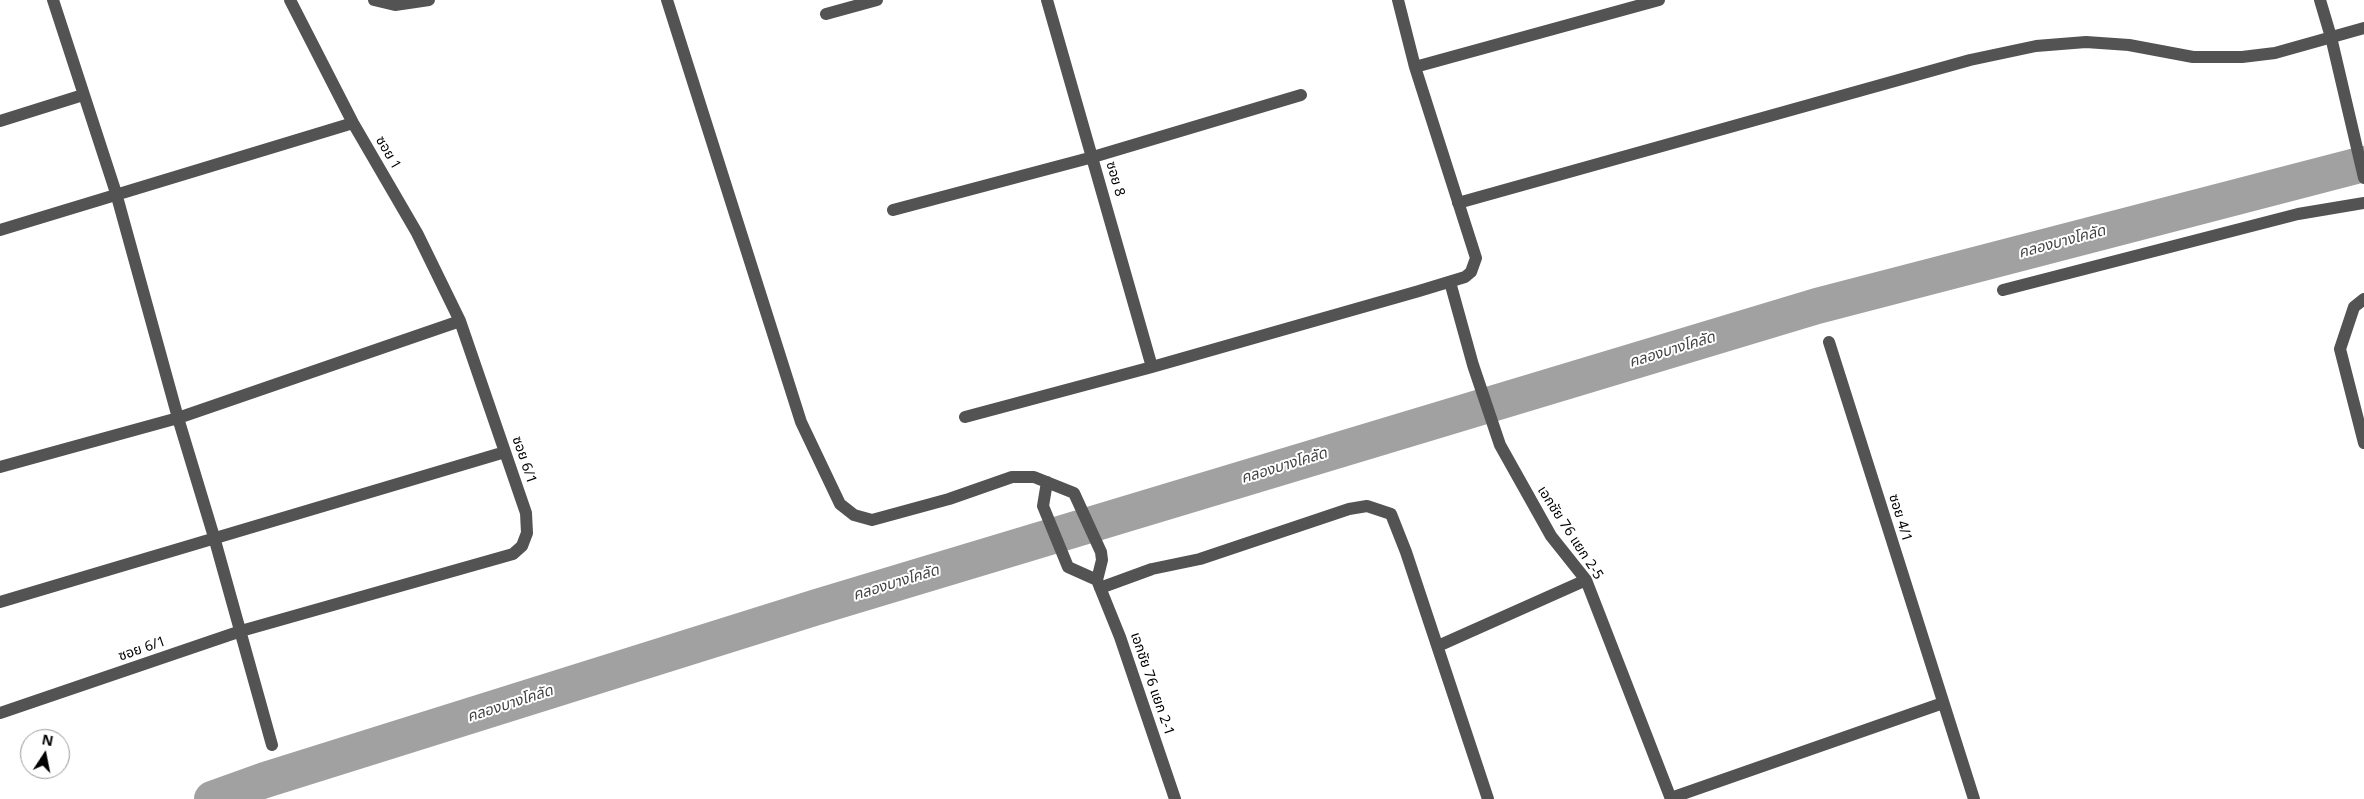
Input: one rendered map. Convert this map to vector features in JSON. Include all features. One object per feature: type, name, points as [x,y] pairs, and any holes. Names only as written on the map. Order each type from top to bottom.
[{"type":"street","points":[[53,0],[116,193],[178,418],[214,537],[272,745]]},
{"type":"street","name":"ซอย 1","points":[[290,0],[353,123],[417,233],[460,321]]},
{"type":"street","points":[[374,0],[395,5],[429,0]]},
{"type":"street","points":[[667,0],[801,422],[840,504],[854,515],[872,520],[949,499],[1012,477],[1034,477],[1074,493],[1100,552],[1102,560],[1098,584]]},
{"type":"street","points":[[826,14],[877,0]]},
{"type":"street","name":"ซอย 8","points":[[1048,0],[1152,367]]},
{"type":"street","points":[[964,417],[1152,367],[1466,277],[1474,266],[1476,258],[1415,67],[1398,0]]},
{"type":"street","points":[[1415,67],[1659,0]]},
{"type":"street","points":[[2320,0],[2331,37],[2364,178]]},
{"type":"street","points":[[1458,203],[1970,60],[2036,46],[2086,42],[2129,45],[2193,57],[2242,57],[2275,52],[2364,28]]},
{"type":"street","points":[[0,120],[83,95]]},
{"type":"street","points":[[893,210],[1093,158],[1301,95]]},
{"type":"street","points":[[0,230],[116,193],[353,123]]},
{"type":"street","points":[[2004,290],[2298,214],[2364,203]]},
{"type":"street","name":"เอกชัย 76 แยก 2-5","points":[[1450,282],[1472,365],[1500,445],[1551,536],[1586,580],[1671,799]]},
{"type":"street","points":[[2364,299],[2354,307],[2340,349],[2364,443]]},
{"type":"street","points":[[0,467],[178,418],[460,321]]},
{"type":"street","name":"ซอย 6/1","points":[[0,713],[241,631],[513,554],[522,546],[527,533],[526,513],[460,321]]},
{"type":"street","name":"ซอย 4/1","points":[[1829,342],[1974,799]]},
{"type":"street","points":[[0,602],[505,452]]},
{"type":"street","points":[[1047,482],[1043,506],[1068,567],[1098,584],[1200,559],[1349,509],[1367,506],[1391,514],[1438,646],[1488,799]]},
{"type":"street","points":[[1438,646],[1586,580]]},
{"type":"street","name":"เอกชัย 76 แยก 2-1","points":[[1098,584],[1120,638],[1175,799]]},
{"type":"street","points":[[1671,799],[1943,703]]},
{"type":"waterway","name":"คลองบางโคลัด","points":[[212,799],[265,780],[817,607],[1817,306],[2364,164]]}]
